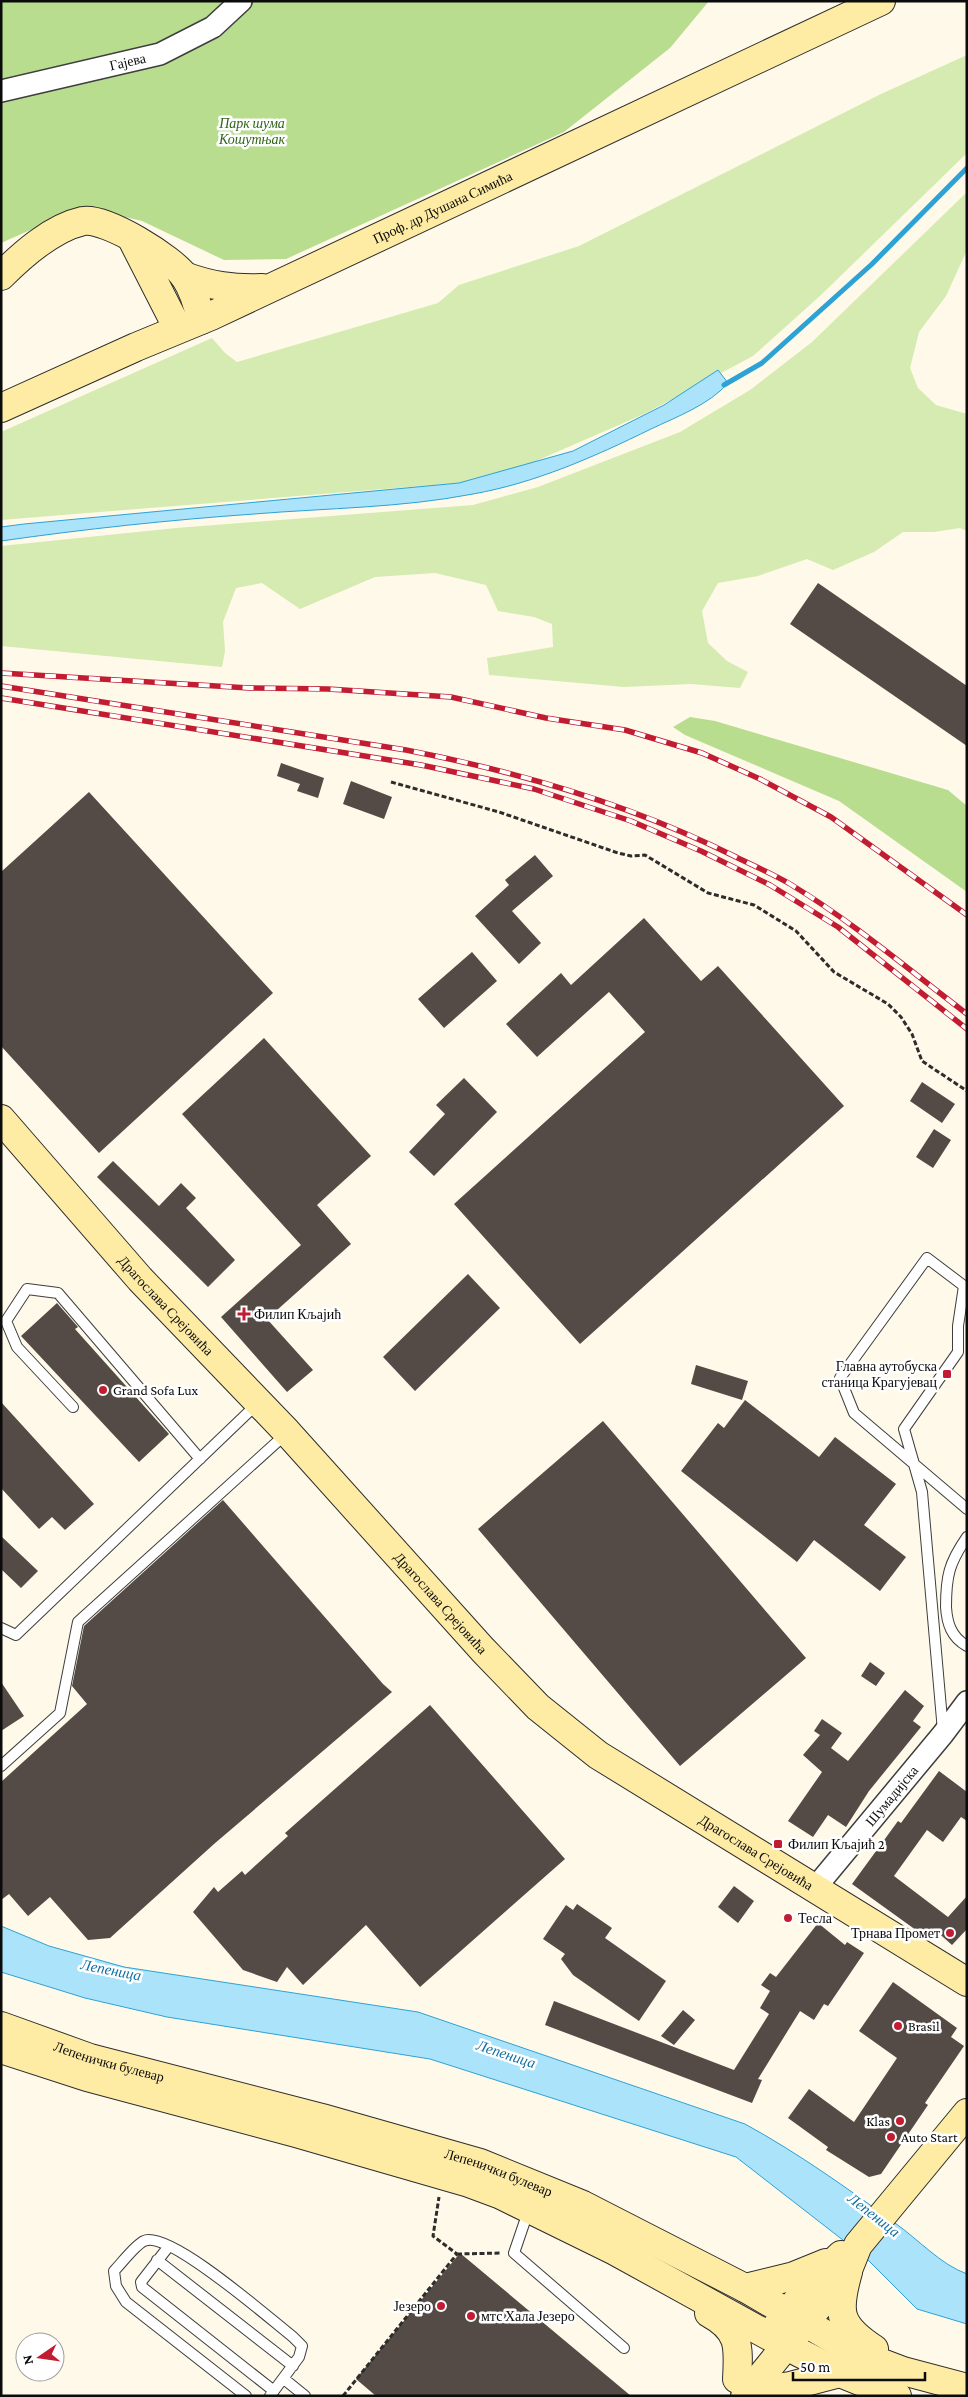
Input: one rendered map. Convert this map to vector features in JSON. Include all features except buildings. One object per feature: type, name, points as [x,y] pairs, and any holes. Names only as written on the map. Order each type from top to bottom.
[{"type":"main road","name":"Проф. др Душана Симића","points":[[1,408],[136,347],[190,325],[881,1]]},
{"type":"main road","points":[[1,276],[42,239],[85,221],[118,229],[132,239],[161,254],[184,276],[197,300],[190,325]]},
{"type":"main road","points":[[132,239],[190,325]]},
{"type":"main road","points":[[184,276],[208,285],[232,289],[268,288]]},
{"type":"main road","name":"Драгослава Срејовића","points":[[2,1122],[140,1279],[287,1432],[483,1650],[538,1707],[598,1755],[967,1982]]},
{"type":"main road","name":"Лепенички булевар","points":[[1,2026],[90,2058],[322,2118],[480,2163],[583,2205],[745,2288],[861,2355],[900,2383]]},
{"type":"main road","name":"Лепенички булевар","points":[[1,2049],[87,2077],[296,2133],[466,2182],[530,2207],[676,2283],[777,2341],[840,2373],[900,2383],[967,2388]]},
{"type":"main road","points":[[740,2390],[796,2317],[903,2193],[967,2113]]},
{"type":"main road","points":[[745,2288],[807,2272],[848,2258]]},
{"type":"main road","points":[[848,2258],[840,2310],[847,2326],[865,2343],[900,2383]]},
{"type":"main road","points":[[676,2283],[695,2302],[723,2321],[731,2330],[737,2346],[740,2390]]},
{"type":"main road","points":[[740,2390],[790,2386],[840,2373]]},
{"type":"street","name":"Гајева","points":[[1,90],[160,54],[212,26],[241,1]]},
{"type":"street","name":"Шумадијска","points":[[815,1888],[943,1734],[967,1702]]},
{"type":"lane","points":[[943,1734],[922,1492],[915,1467],[904,1429],[958,1352],[958,1326],[964,1286],[927,1258],[840,1378],[854,1413],[915,1467],[967,1508]]},
{"type":"lane","points":[[73,1407],[17,1347],[6,1321],[26,1289],[58,1293],[200,1460]]},
{"type":"lane","points":[[1,1628],[16,1635],[259,1402]]},
{"type":"lane","points":[[1,1766],[60,1713],[78,1622],[287,1432]]},
{"type":"lane","points":[[967,1537],[950,1566],[945,1595],[946,1621],[957,1638],[967,1646]]},
{"type":"lane","points":[[530,2207],[514,2253],[624,2348]]},
{"type":"lane","points":[[170,2246],[141,2282],[142,2287],[272,2393],[299,2357],[302,2346],[186,2253],[157,2239],[144,2241],[114,2271],[116,2286],[126,2302],[246,2396]]},
{"type":"lane","points":[[157,2260],[292,2366]]},
{"type":"lane","points":[[284,2379],[306,2396]]},
{"type":"path","points":[[391,782],[499,812],[618,853],[631,856],[645,855],[708,893],[754,905],[796,931],[834,972],[888,1004],[901,1017],[912,1034],[922,1061],[967,1091]]},
{"type":"path","points":[[440,2192],[433,2236],[457,2254],[514,2253]]},
{"type":"path","points":[[343,2396],[457,2254]]},
{"type":"green space","name":"Парк шума Кошутњак","points":[[1,1],[709,1],[670,48],[564,132],[286,259],[224,260],[142,221],[82,207],[1,243]]},
{"type":"green space","points":[[967,55],[967,153],[821,295],[753,356],[644,414],[506,474],[459,483],[1,520],[1,432],[212,338],[225,353],[237,362],[438,303],[459,285],[579,246],[881,94]]},
{"type":"green space","points":[[967,192],[967,250],[946,296],[919,332],[910,368],[918,388],[936,405],[967,414],[967,531],[960,528],[934,532],[903,532],[874,552],[833,570],[807,559],[758,576],[718,583],[702,611],[708,643],[727,661],[748,672],[740,688],[691,684],[624,687],[489,675],[487,658],[553,647],[552,624],[534,617],[498,611],[486,585],[435,573],[375,577],[300,609],[262,583],[236,588],[223,622],[225,651],[222,667],[1,646],[1,546],[176,528],[473,505],[538,487],[680,432],[750,390],[812,342]]},
{"type":"green space","points":[[690,717],[715,721],[948,790],[967,806],[967,892],[839,801],[685,735],[673,727]]},
{"type":"water","points":[[718,370],[728,383],[711,398],[692,410],[564,468],[496,489],[446,499],[419,502],[190,519],[1,541],[1,527],[24,524],[459,483],[573,451],[664,405]]},
{"type":"water","name":"Лепеница","points":[[1,1926],[49,1946],[124,1967],[418,2012],[745,2124],[822,2171],[895,2223],[939,2258],[967,2274],[967,2324],[917,2309],[866,2258],[736,2157],[430,2059],[167,2017],[85,1998],[1,1972]]},
{"type":"waterway","points":[[724,385],[762,363],[872,264],[967,168]]},
{"type":"railway","points":[[1,673],[249,688],[328,689],[451,697],[546,718],[625,730],[702,753],[760,779],[831,817],[967,915]]},
{"type":"railway","points":[[1,686],[406,750],[491,769],[575,792],[657,821],[697,838],[790,884],[858,930],[967,1014]]},
{"type":"railway","points":[[1,698],[421,765],[534,789],[631,821],[701,851],[770,885],[838,927],[967,1029]]},
{"type":"place","name":"Филип Кљајић","points":[[244,1314]]},
{"type":"place","name":"Главна аутобуска станица Крагујевац","points":[[947,1374]]},
{"type":"place","name":"Grand Sofa Lux","points":[[103,1390]]},
{"type":"place","name":"Филип Кљајић 2","points":[[778,1844]]},
{"type":"place","name":"Тесла","points":[[788,1918]]},
{"type":"place","name":"Трнава Промет","points":[[950,1933]]},
{"type":"place","name":"Brasil","points":[[898,2026]]},
{"type":"place","name":"Klas","points":[[900,2121]]},
{"type":"place","name":"Auto Start","points":[[891,2137]]},
{"type":"place","name":"Језеро","points":[[441,2306]]},
{"type":"place","name":"мтс Хала Језеро","points":[[471,2316]]}]
